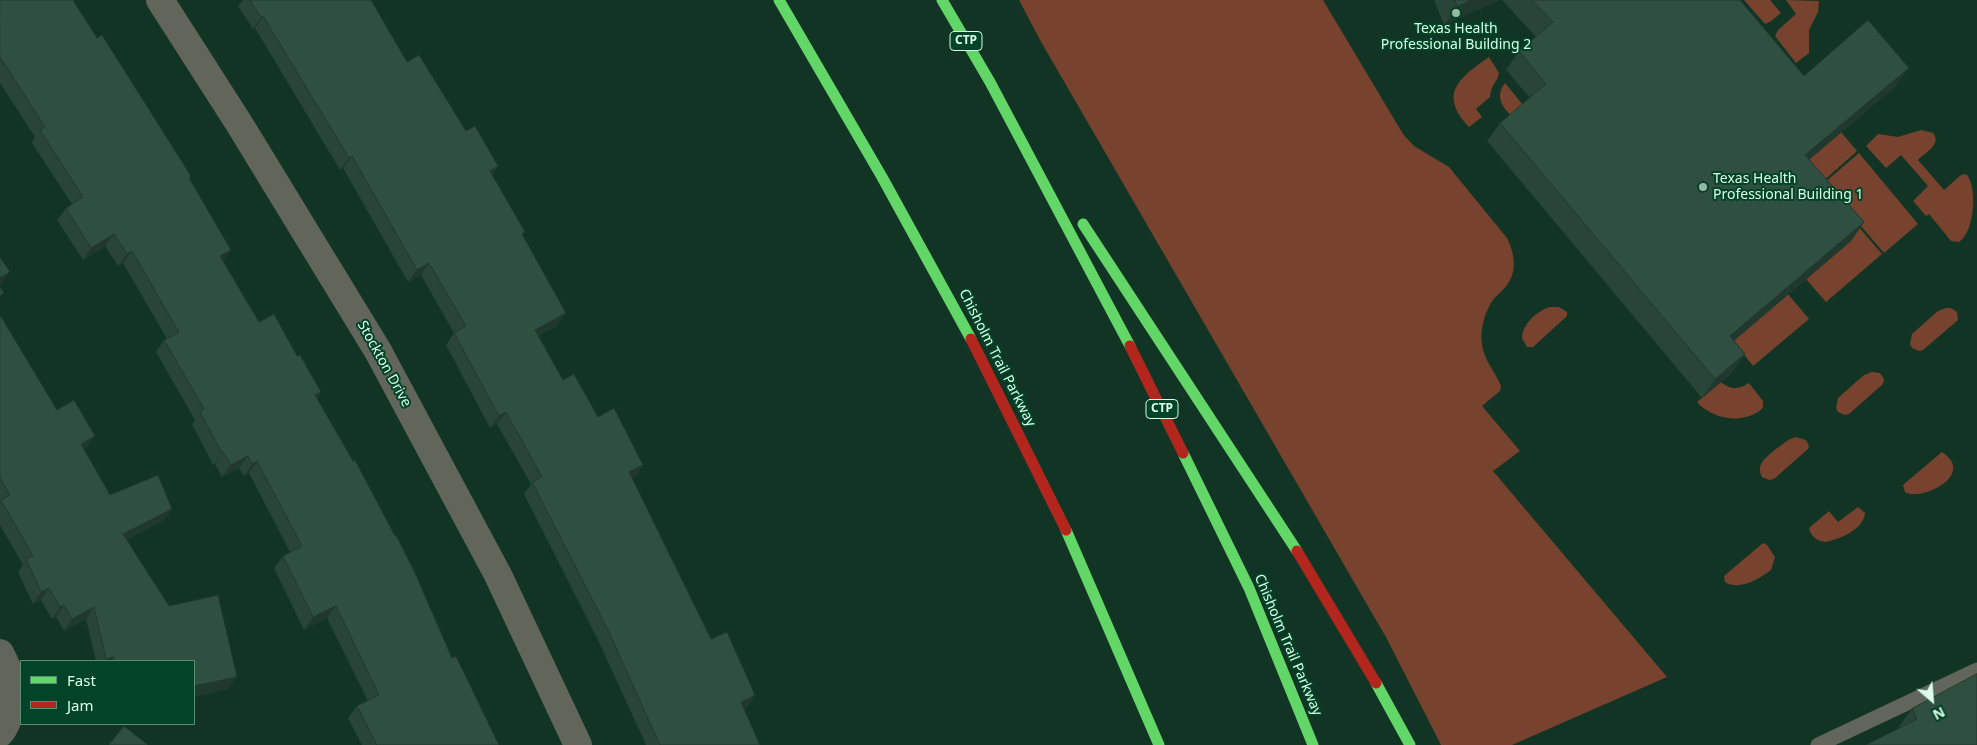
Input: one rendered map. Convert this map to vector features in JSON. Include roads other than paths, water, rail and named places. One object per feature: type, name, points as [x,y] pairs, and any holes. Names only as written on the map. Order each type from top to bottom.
[{"type":"highway","name":"Chisholm Trail Parkway","points":[[779,0],[889,187],[971,339],[1042,480],[1112,630],[1159,745]]},
{"type":"highway","name":"Chisholm Trail Parkway","points":[[942,0],[990,82],[1150,385],[1249,588],[1314,745]]},
{"type":"highway","points":[[990,82],[1061,191]]},
{"type":"highway","points":[[1077,216],[1253,482],[1374,679],[1410,745]]},
{"type":"highway","points":[[1112,630],[1138,726]]},
{"type":"street","name":"Stockton Drive","points":[[160,0],[378,351],[498,575],[578,745]]},
{"type":"street","points":[[0,653],[10,672],[14,694],[5,729],[0,734]]},
{"type":"lane","points":[[1818,745],[1977,670]]},
{"type":"place","name":"Texas Health Professional Building 2","points":[[1456,13]]},
{"type":"place","name":"Texas Health Professional Building 1","points":[[1703,187]]}]
